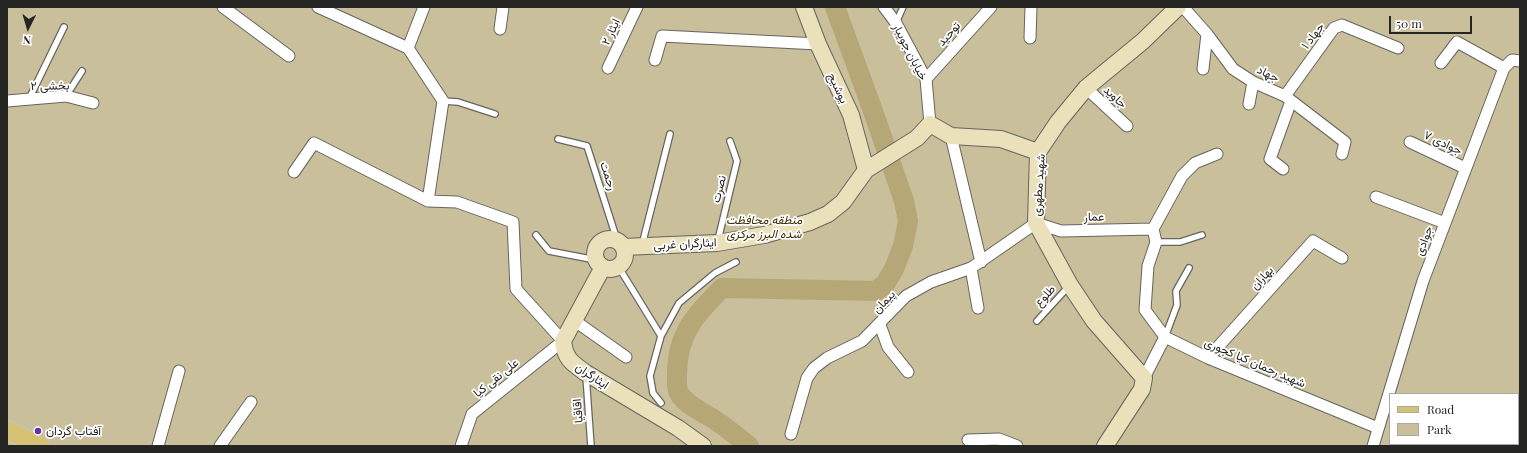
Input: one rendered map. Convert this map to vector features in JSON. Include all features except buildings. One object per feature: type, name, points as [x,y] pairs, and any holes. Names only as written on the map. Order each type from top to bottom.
[{"type":"main road","points":[[7,430],[41,446]]},
{"type":"street","points":[[223,7],[289,56]]},
{"type":"street","points":[[318,7],[408,48],[443,101],[428,201]]},
{"type":"street","points":[[408,48],[424,7]]},
{"type":"street","points":[[500,29],[503,7]]},
{"type":"street","name":"ایثار ۲","points":[[608,68],[636,7]]},
{"type":"street","name":"یوشیج","points":[[804,7],[818,44],[851,115],[869,168]]},
{"type":"street","name":"خیابان جویبار","points":[[884,7],[896,23],[926,79],[930,124]]},
{"type":"street","name":"توحید","points":[[926,79],[992,7]]},
{"type":"street","points":[[1030,38],[1031,7]]},
{"type":"street","name":"شهید مطهری","points":[[1144,378],[1094,320],[1070,285],[1036,223],[1038,152],[1058,122],[1086,88],[1143,41],[1178,7]]},
{"type":"street","name":"جهاد","points":[[1183,7],[1207,34],[1233,69],[1253,82],[1288,98],[1345,142],[1342,154]]},
{"type":"street","name":"جهاد ۱","points":[[1282,169],[1270,160],[1288,98],[1334,28],[1342,25],[1398,48]]},
{"type":"street","points":[[1203,69],[1207,34]]},
{"type":"street","points":[[655,60],[662,36],[818,44]]},
{"type":"street","points":[[1441,63],[1457,42],[1504,68],[1512,60],[1520,61]]},
{"type":"street","name":"جوادی","points":[[1373,446],[1423,281],[1504,68]]},
{"type":"street","points":[[1249,104],[1253,82]]},
{"type":"street","name":"جاوید","points":[[1086,88],[1127,126]]},
{"type":"street","name":"بخشی ۲","points":[[7,100],[66,96],[93,103]]},
{"type":"street","points":[[869,168],[916,138],[930,124],[951,136],[1001,139],[1038,152]]},
{"type":"street","points":[[951,136],[976,265],[978,308]]},
{"type":"street","name":"جوادی ۷","points":[[1410,142],[1465,168]]},
{"type":"street","points":[[294,172],[314,143],[428,201],[457,202],[513,222],[516,289],[564,341],[606,264],[624,258],[620,244],[610,239],[599,243],[595,251],[606,264]]},
{"type":"street","points":[[1105,446],[1142,389],[1144,378],[1165,337],[1145,310],[1148,266],[1156,242],[1153,230],[1182,176],[1195,163],[1217,154]]},
{"type":"street","name":"ایثارگران غربی","points":[[620,244],[642,246],[717,242],[764,235],[810,222],[828,214],[843,202],[869,168]]},
{"type":"street","points":[[1376,197],[1444,223]]},
{"type":"street","name":"پیمان","points":[[791,434],[807,378],[814,368],[827,358],[862,341],[880,325],[906,296],[931,282],[976,265],[1036,223]]},
{"type":"street","name":"عمار","points":[[1036,223],[1061,231],[1153,230]]},
{"type":"street","name":"بهاران","points":[[1208,358],[1313,241],[1342,258]]},
{"type":"street","points":[[575,321],[626,357]]},
{"type":"street","points":[[880,325],[888,347],[908,372]]},
{"type":"street","name":"شهید رحمان کیا کجوری","points":[[1165,337],[1208,358],[1378,428]]},
{"type":"street","name":"ایثارگران","points":[[564,341],[565,353],[572,363],[586,374],[678,428],[703,446]]},
{"type":"street","name":"علی نقی کیا","points":[[461,446],[472,414],[564,341]]},
{"type":"street","points":[[158,446],[179,371]]},
{"type":"street","points":[[220,446],[251,402]]},
{"type":"street","points":[[968,440],[999,439],[1017,446]]},
{"type":"lane","points":[[896,23],[903,7]]},
{"type":"lane","points":[[28,99],[64,27]]},
{"type":"lane","points":[[66,96],[82,71]]},
{"type":"lane","points":[[443,101],[458,102],[495,114]]},
{"type":"lane","points":[[642,246],[670,134]]},
{"type":"lane","name":"رحمت","points":[[558,139],[586,146],[620,244]]},
{"type":"lane","name":"نصرت","points":[[717,242],[737,161],[730,141]]},
{"type":"lane","points":[[536,235],[549,250],[606,264],[661,336]]},
{"type":"lane","points":[[1156,242],[1180,242],[1202,235]]},
{"type":"lane","points":[[661,403],[653,393],[650,376],[661,336],[679,302],[715,273],[736,262]]},
{"type":"lane","points":[[1165,337],[1177,305],[1176,291],[1189,268]]},
{"type":"lane","name":"طلوع","points":[[1037,321],[1070,285]]},
{"type":"lane","name":"اقاقیا","points":[[586,374],[591,446]]},
{"type":"green space","name":"منطقه محافظت شده البرز مرکزی","points":[[7,7],[1520,7],[1520,446],[7,446]]},
{"type":"waterway","points":[[749,446],[719,423],[692,406],[680,395],[677,385],[678,360],[680,347],[689,326],[722,288],[876,291],[885,284],[894,269],[903,246],[908,221],[904,201],[835,7]]},
{"type":"place","name":"آفتاب گردان","points":[[38,431]]}]
